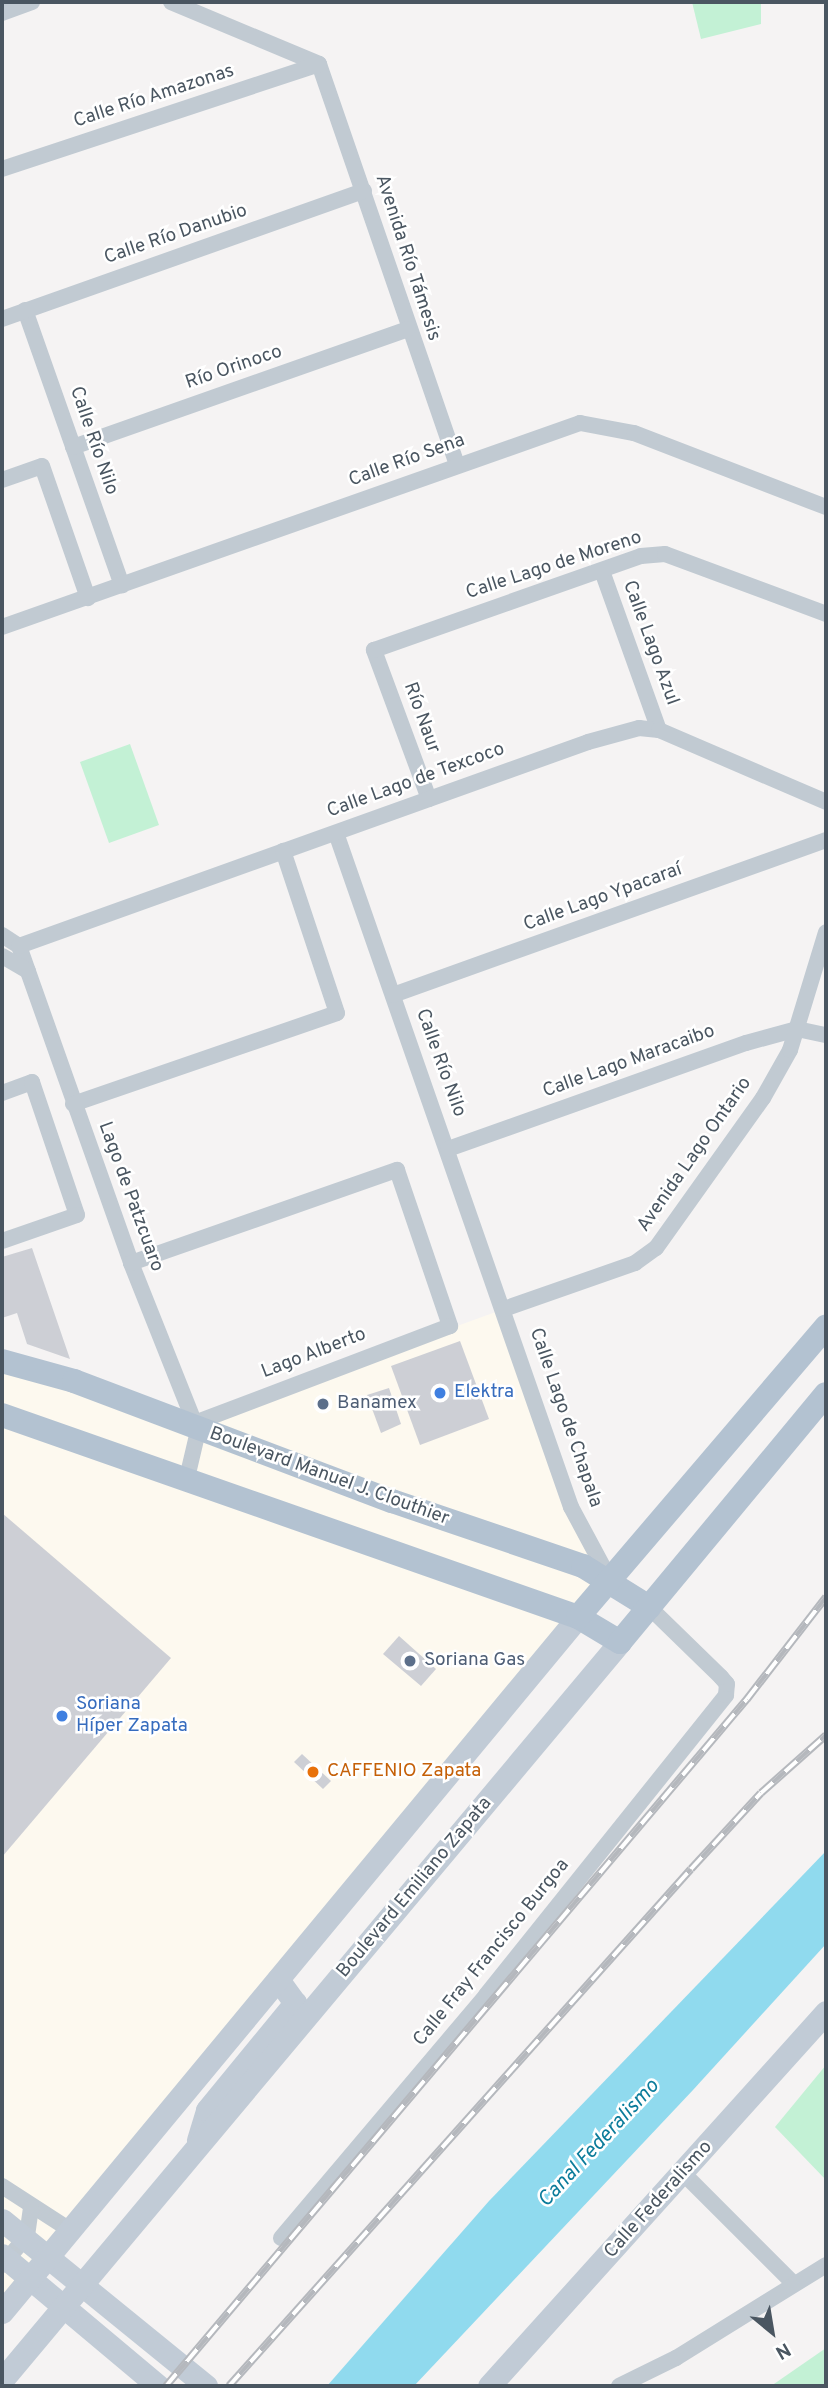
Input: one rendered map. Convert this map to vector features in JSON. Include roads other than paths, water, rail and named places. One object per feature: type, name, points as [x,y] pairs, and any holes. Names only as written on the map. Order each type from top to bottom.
[{"type":"main road","points":[[3,2308],[609,1578],[826,1327]]},
{"type":"main road","name":"Boulevard Manuel J. Clouthier","points":[[2,1361],[74,1381],[609,1578],[649,1607]]},
{"type":"main road","name":"Boulevard Emiliano Zapata","points":[[2,2380],[826,1394]]},
{"type":"main road","points":[[2,1415],[578,1617],[620,1642]]},
{"type":"main road","points":[[198,2147],[200,2124],[207,2110],[295,2003],[278,1980]]},
{"type":"main road","name":"Calle Federalismo","points":[[489,2386],[826,2012]]},
{"type":"main road","points":[[2,2220],[206,2386]]},
{"type":"main road","points":[[2,2255],[158,2386]]},
{"type":"street","points":[[2,13],[32,2]]},
{"type":"street","points":[[171,2],[319,64]]},
{"type":"street","name":"Calle Río Amazonas","points":[[2,169],[319,64]]},
{"type":"street","name":"Avenida Río Támesis","points":[[319,64],[457,465]]},
{"type":"street","name":"Calle Río Danubio","points":[[2,319],[364,191]]},
{"type":"street","name":"Calle Río Nilo","points":[[25,310],[122,585]]},
{"type":"street","name":"Río Orinoco","points":[[74,447],[408,329]]},
{"type":"street","name":"Calle Río Sena","points":[[2,628],[559,428],[608,425],[826,507]]},
{"type":"street","points":[[2,480],[42,466],[88,598]]},
{"type":"street","name":"Calle Lago de Moreno","points":[[374,650],[601,570],[665,554],[826,614]]},
{"type":"street","name":"Calle Lago Azul","points":[[601,570],[659,730]]},
{"type":"street","name":"Río Naur","points":[[374,650],[429,799]]},
{"type":"street","name":"Calle Lago de Texcoco","points":[[19,946],[618,733],[659,730],[826,802]]},
{"type":"street","name":"Calle Río Nilo","points":[[336,832],[504,1309]]},
{"type":"street","name":"Calle Lago Ypacaraí","points":[[393,995],[826,840]]},
{"type":"street","points":[[73,1104],[337,1013],[283,851]]},
{"type":"street","name":"Avenida Lago Ontario","points":[[504,1309],[635,1263],[656,1248],[763,1098],[797,1029],[826,932]]},
{"type":"street","points":[[2,935],[19,946]]},
{"type":"street","name":"Lago de Patzcuaro","points":[[19,946],[131,1262],[196,1427]]},
{"type":"street","points":[[2,956],[28,971]]},
{"type":"street","name":"Calle Lago Maracaibo","points":[[448,1149],[746,1043],[797,1029],[826,1035]]},
{"type":"street","points":[[2,1093],[32,1082],[77,1215],[2,1241]]},
{"type":"street","name":"Lago Alberto","points":[[131,1262],[397,1170],[450,1326],[196,1427]]},
{"type":"street","name":"Calle Lago de Chapala","points":[[504,1309],[571,1507],[609,1578]]},
{"type":"street","points":[[187,1482],[196,1427]]},
{"type":"street","name":"Calle Fray Francisco Burgoa","points":[[281,2238],[486,1995],[728,1688],[649,1607]]},
{"type":"street","points":[[683,2173],[792,2282]]},
{"type":"street","points":[[2,2186],[31,2208],[70,2230]]},
{"type":"street","points":[[2,2265],[27,2236],[31,2208]]},
{"type":"street","points":[[619,2386],[676,2358],[792,2282],[826,2265]]},
{"type":"water","name":"Canal Federalismo","points":[[826,1851],[826,1944],[693,2090],[414,2386],[327,2386],[489,2201]]},
{"type":"railway","points":[[166,2386],[747,1699],[826,1597]]},
{"type":"railway","points":[[229,2386],[691,1869],[761,1793],[826,1735]]},
{"type":"place","name":"Elektra","points":[[440,1393]]},
{"type":"place","name":"Banamex","points":[[323,1404]]},
{"type":"place","name":"Soriana Gas","points":[[410,1661]]},
{"type":"place","name":"Soriana Híper Zapata","points":[[62,1716]]},
{"type":"place","name":"CAFFENIO Zapata","points":[[313,1772]]}]
